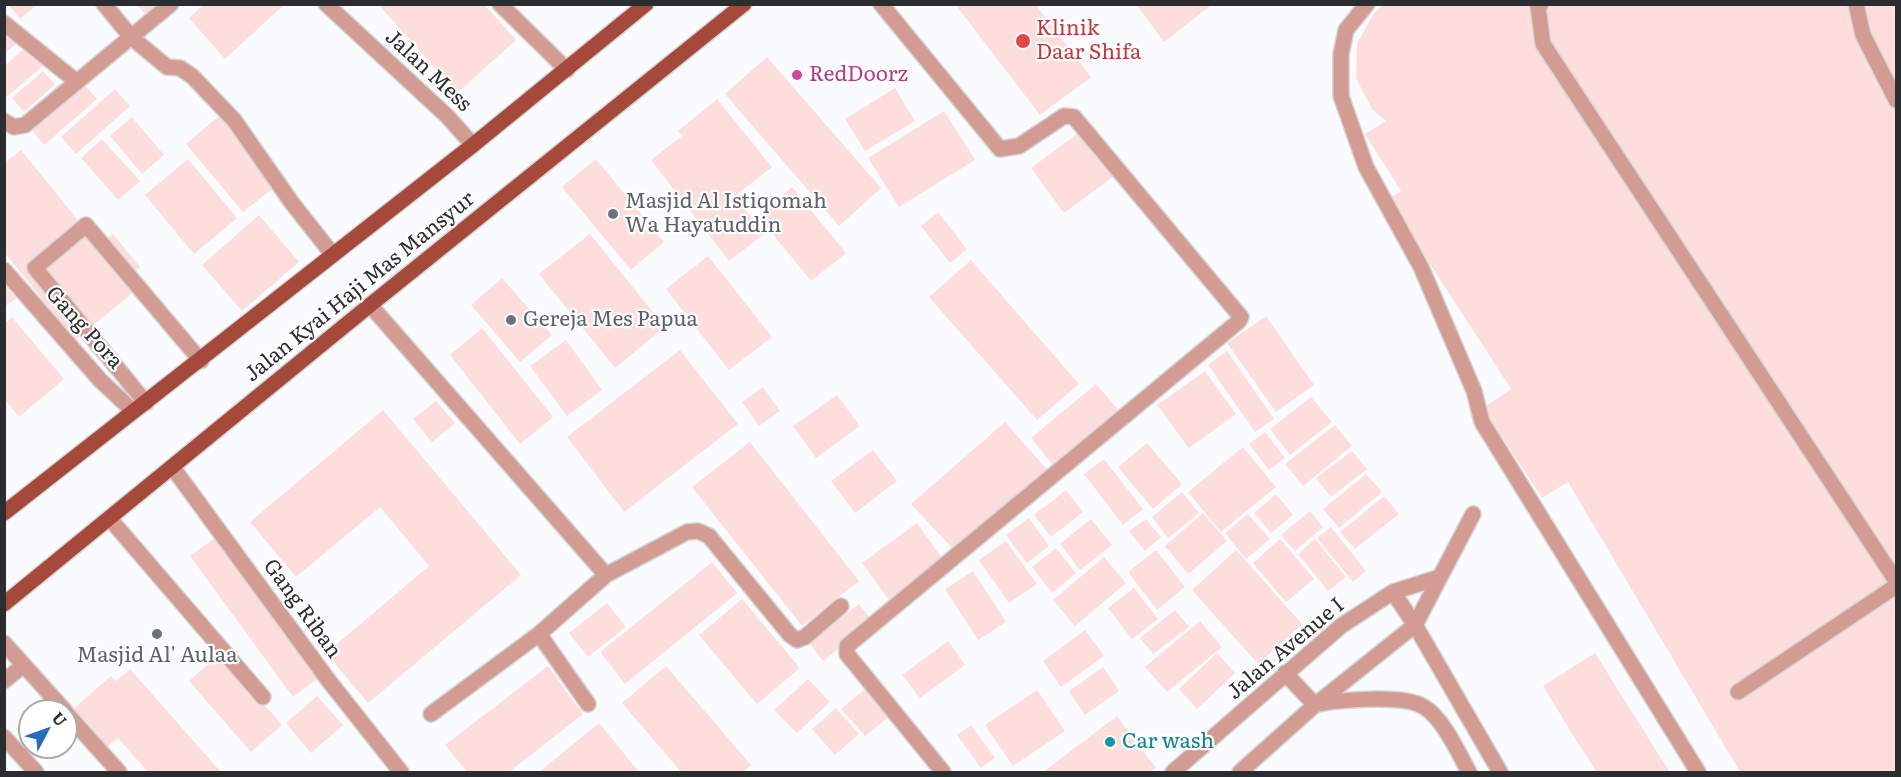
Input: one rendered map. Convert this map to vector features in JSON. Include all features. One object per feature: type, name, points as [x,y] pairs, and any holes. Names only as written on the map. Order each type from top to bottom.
[{"type":"main road","name":"Jalan Kyai Haji Mas Mansyur","points":[[4,513],[201,361],[567,70],[645,4]]},
{"type":"main road","name":"Jalan Kyai Haji Mas Mansyur","points":[[4,604],[744,4]]},
{"type":"street","points":[[104,4],[131,37],[167,66],[180,68],[192,76],[234,120],[292,203],[333,255]]},
{"type":"street","points":[[4,121],[14,127],[25,125],[171,4]]},
{"type":"street","name":"Jalan Mess","points":[[326,4],[447,116],[473,145]]},
{"type":"street","points":[[500,4],[567,70]]},
{"type":"street","points":[[881,4],[1000,149],[1019,146],[1064,116],[1074,117],[1233,303],[1241,317],[1230,329],[847,646],[847,654],[943,772]]},
{"type":"street","points":[[1367,4],[1346,30],[1341,54],[1341,96],[1366,167],[1421,267],[1474,391],[1482,422],[1698,772]]},
{"type":"street","points":[[1541,4],[1538,7],[1543,44],[1896,581]]},
{"type":"street","points":[[1856,4],[1863,35],[1896,100]]},
{"type":"street","points":[[4,23],[77,82]]},
{"type":"street","points":[[140,407],[35,268],[86,225],[201,361]]},
{"type":"street","name":"Gang Pora","points":[[4,270],[100,380],[140,407]]},
{"type":"street","points":[[370,305],[606,574]]},
{"type":"street","name":"Gang Riban","points":[[173,468],[329,681],[401,772]]},
{"type":"street","points":[[1240,772],[1315,705],[1415,625],[1437,578],[1473,514]]},
{"type":"street","points":[[110,519],[263,697]]},
{"type":"street","points":[[431,714],[539,634],[606,574],[687,532],[698,531],[710,536],[790,635],[797,640],[805,638],[841,606]]},
{"type":"street","name":"Jalan Avenue I","points":[[1173,772],[1341,626],[1393,592],[1437,578]]},
{"type":"street","points":[[1738,692],[1896,586]]},
{"type":"street","points":[[1393,592],[1415,625],[1500,772]]},
{"type":"street","points":[[539,634],[588,704]]},
{"type":"street","points":[[4,643],[54,699]]},
{"type":"street","points":[[4,681],[24,665]]},
{"type":"street","points":[[1285,674],[1315,705]]},
{"type":"street","points":[[1315,705],[1340,700],[1404,700],[1425,707],[1444,729],[1469,772]]},
{"type":"street","points":[[78,726],[119,772]]},
{"type":"street","points":[[4,737],[36,772]]},
{"type":"building","points":[[8,4],[38,4],[20,19]]},
{"type":"building","points":[[204,4],[285,4],[225,59],[189,18]]},
{"type":"building","points":[[378,4],[484,4],[516,40],[457,93]]},
{"type":"building","name":"Klinik Daar Shifa","points":[[955,4],[1035,4],[1091,77],[1040,115]]},
{"type":"building","points":[[1136,4],[1213,4],[1164,42]]},
{"type":"building","points":[[1384,4],[1896,4],[1896,772],[1740,772],[1568,482],[1542,498],[1483,408],[1511,389],[1388,199],[1401,191],[1365,134],[1386,121],[1372,109],[1356,78],[1357,43],[1374,13]]},
{"type":"building","points":[[137,5],[162,5],[148,17]]},
{"type":"building","points":[[4,31],[16,44],[4,54]]},
{"type":"building","points":[[29,45],[45,64],[4,99],[4,66]]},
{"type":"building","points":[[767,57],[881,188],[839,226],[725,94]]},
{"type":"building","points":[[43,71],[55,84],[24,112],[12,98]]},
{"type":"building","points":[[82,82],[97,99],[44,145],[30,128]]},
{"type":"building","points":[[895,88],[915,121],[865,151],[845,119]]},
{"type":"building","points":[[115,89],[130,106],[76,154],[61,137]]},
{"type":"building","points":[[717,99],[772,167],[735,196],[764,234],[729,261],[651,160],[682,136],[678,131]]},
{"type":"building","points":[[944,111],[975,160],[899,207],[868,158]]},
{"type":"building","points":[[219,116],[277,185],[243,212],[186,144]]},
{"type":"building","points":[[132,117],[164,155],[142,174],[110,136]]},
{"type":"building","points":[[1081,131],[1114,176],[1064,213],[1031,168]]},
{"type":"building","points":[[102,139],[140,181],[118,200],[81,158]]},
{"type":"building","points":[[21,150],[98,245],[113,234],[140,267],[125,279],[135,291],[75,340],[4,252],[4,163]]},
{"type":"building","points":[[188,159],[237,218],[194,254],[145,195]]},
{"type":"building","name":"Masjid Al Istiqomah Wa Hayatuddin","points":[[596,159],[664,242],[631,270],[562,187]]},
{"type":"building","points":[[792,187],[846,253],[811,281],[758,216]]},
{"type":"building","points":[[938,212],[967,249],[950,263],[921,226]]},
{"type":"building","points":[[259,215],[299,262],[242,311],[202,265]]},
{"type":"building","points":[[590,234],[665,327],[615,368],[539,274]]},
{"type":"building","points":[[708,256],[772,337],[729,370],[666,289]]},
{"type":"building","points":[[971,260],[1079,384],[1037,420],[929,297]]},
{"type":"building","name":"Gereja Mes Papua","points":[[502,278],[552,335],[520,362],[471,305]]},
{"type":"building","points":[[4,285],[16,298],[4,307]]},
{"type":"building","points":[[1266,316],[1314,385],[1276,412],[1227,343]]},
{"type":"building","points":[[12,317],[64,379],[19,417],[5,400],[5,323]]},
{"type":"building","points":[[482,328],[553,417],[520,444],[450,355]]},
{"type":"building","points":[[566,340],[602,390],[567,416],[530,366]]},
{"type":"building","points":[[680,350],[738,424],[624,512],[567,437]]},
{"type":"building","points":[[1227,351],[1274,419],[1255,432],[1208,365]]},
{"type":"building","points":[[1205,371],[1236,414],[1189,448],[1157,405]]},
{"type":"building","points":[[1096,384],[1122,414],[1056,469],[1031,438]]},
{"type":"building","points":[[763,387],[780,411],[759,426],[742,402]]},
{"type":"building","points":[[837,395],[860,426],[816,458],[793,426]]},
{"type":"building","points":[[1311,397],[1332,422],[1290,455],[1270,429]]},
{"type":"building","points":[[436,401],[455,423],[432,442],[413,419]]},
{"type":"building","points":[[383,410],[521,575],[368,703],[326,653],[429,566],[380,507],[296,577],[250,522]]},
{"type":"building","points":[[1005,422],[1050,473],[954,550],[911,504]]},
{"type":"building","points":[[1335,425],[1352,446],[1303,486],[1285,464]]},
{"type":"building","points":[[1265,432],[1285,458],[1269,470],[1249,444]]},
{"type":"building","points":[[750,442],[859,581],[802,626],[692,487]]},
{"type":"building","points":[[1147,443],[1182,484],[1153,509],[1118,467]]},
{"type":"building","points":[[1243,447],[1276,487],[1221,532],[1188,492]]},
{"type":"building","points":[[873,450],[897,481],[855,513],[831,481]]},
{"type":"building","points":[[1352,451],[1367,469],[1331,497],[1316,478]]},
{"type":"building","points":[[1104,459],[1143,509],[1123,525],[1084,474]]},
{"type":"building","points":[[1366,474],[1382,492],[1339,528],[1323,509]]},
{"type":"building","points":[[1066,490],[1083,512],[1051,537],[1034,515]]},
{"type":"building","points":[[1182,492],[1199,513],[1168,538],[1152,517]]},
{"type":"building","points":[[1276,494],[1293,515],[1271,533],[1254,513]]},
{"type":"building","points":[[1384,496],[1399,514],[1355,549],[1340,532]]},
{"type":"building","points":[[1310,511],[1323,527],[1295,551],[1281,535]]},
{"type":"building","points":[[1203,513],[1227,541],[1188,574],[1165,546]]},
{"type":"building","points":[[1248,514],[1270,539],[1246,559],[1225,533]]},
{"type":"building","points":[[1029,518],[1049,546],[1027,563],[1006,535]]},
{"type":"building","points":[[1091,519],[1112,545],[1080,570],[1060,544]]},
{"type":"building","points":[[1146,519],[1161,537],[1145,551],[1129,531]]},
{"type":"building","points":[[917,523],[944,561],[891,603],[862,563]]},
{"type":"building","points":[[1331,527],[1366,571],[1353,582],[1317,538]]},
{"type":"building","points":[[219,535],[321,676],[293,697],[190,556]]},
{"type":"building","points":[[1280,539],[1314,579],[1286,602],[1253,563]]},
{"type":"building","points":[[1315,539],[1346,577],[1328,591],[1298,554]]},
{"type":"building","points":[[1006,541],[1037,584],[1009,603],[979,560]]},
{"type":"building","points":[[1056,548],[1076,573],[1052,593],[1032,567]]},
{"type":"building","points":[[1156,550],[1185,587],[1157,610],[1128,572]]},
{"type":"building","points":[[1236,550],[1302,624],[1258,664],[1192,590]]},
{"type":"building","points":[[1104,557],[1126,583],[1075,626],[1053,600]]},
{"type":"building","points":[[712,562],[737,593],[625,684],[600,652]]},
{"type":"building","points":[[973,571],[1006,622],[978,640],[945,589]]},
{"type":"building","points":[[1134,588],[1158,619],[1132,639],[1108,608]]},
{"type":"building","points":[[742,599],[800,668],[757,704],[699,635]]},
{"type":"building","points":[[607,603],[626,627],[588,657],[569,633]]},
{"type":"building","points":[[859,604],[873,622],[823,661],[809,643]]},
{"type":"building","points":[[1175,610],[1189,627],[1153,654],[1140,638]]},
{"type":"building","points":[[1200,621],[1222,647],[1167,692],[1145,667]]},
{"type":"building","points":[[1085,630],[1104,656],[1061,687],[1043,661]]},
{"type":"building","points":[[948,641],[965,665],[920,698],[902,675]]},
{"type":"building","points":[[1217,653],[1235,673],[1197,709],[1179,689]]},
{"type":"building","points":[[1595,653],[1670,772],[1597,772],[1579,745],[1543,686]]},
{"type":"building","points":[[220,654],[282,725],[251,752],[189,681]]},
{"type":"building","points":[[548,666],[583,714],[509,772],[467,772],[445,745]]},
{"type":"building","points":[[666,666],[751,765],[743,772],[681,772],[622,703]]},
{"type":"building","points":[[1103,667],[1119,691],[1085,715],[1069,691]]},
{"type":"building","points":[[130,669],[221,772],[148,772],[118,738],[104,749],[78,719],[78,705],[111,676],[116,681]]},
{"type":"building","points":[[808,679],[830,702],[797,733],[774,710]]},
{"type":"building","points":[[867,687],[890,716],[865,736],[841,709]]},
{"type":"building","points":[[1037,690],[1065,731],[1013,766],[985,725]]},
{"type":"building","points":[[317,696],[343,725],[311,753],[286,723]]},
{"type":"building","points":[[836,708],[859,734],[835,755],[812,729]]},
{"type":"building","name":"Car wash","points":[[1117,716],[1156,768],[1150,772],[1043,772]]},
{"type":"building","points":[[599,723],[639,772],[539,772]]},
{"type":"building","points":[[971,725],[995,758],[981,768],[957,735]]},
{"type":"place","name":"Klinik Daar Shifa","points":[[1023,41]]},
{"type":"place","name":"RedDoorz","points":[[797,75]]},
{"type":"place","name":"Masjid Al Istiqomah Wa Hayatuddin","points":[[613,214]]},
{"type":"place","name":"Gereja Mes Papua","points":[[511,320]]},
{"type":"place","name":"Masjid Al' Aulaa","points":[[157,634]]},
{"type":"place","name":"Car wash","points":[[1110,742]]}]
